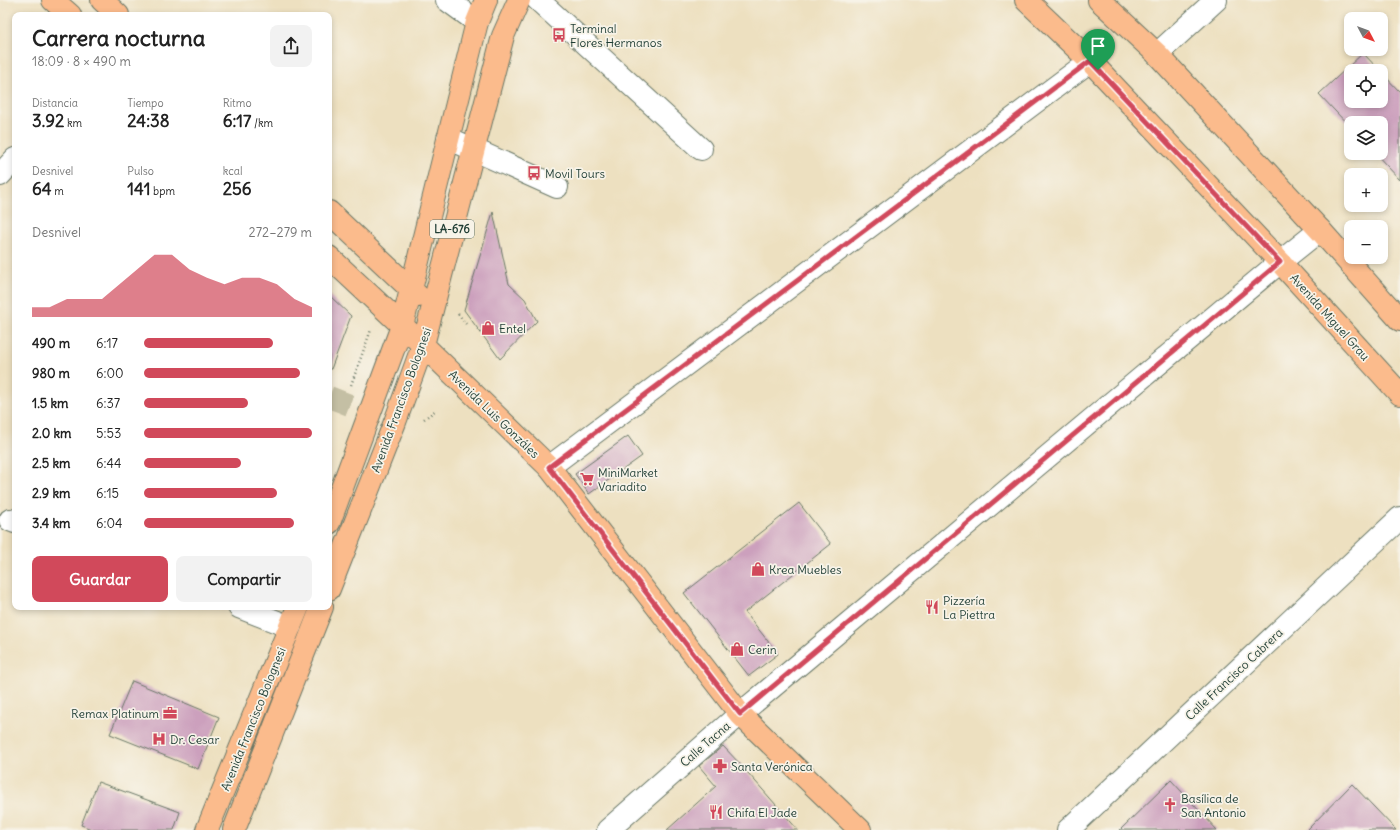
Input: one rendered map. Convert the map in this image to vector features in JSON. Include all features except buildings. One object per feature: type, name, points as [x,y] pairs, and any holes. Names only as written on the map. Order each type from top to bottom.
[{"type":"main road","points":[[53,0],[67,12]]},
{"type":"main road","points":[[102,0],[115,12]]},
{"type":"main road","name":"Avenida Francisco Bolognesi","points":[[332,515],[402,326],[410,288],[477,22],[486,0]]},
{"type":"main road","name":"Avenida Francisco Bolognesi","points":[[332,581],[395,422],[423,345],[503,36],[519,0]]},
{"type":"main road","name":"Avenida Miguel Grau","points":[[1026,0],[1090,61],[1280,262],[1400,394]]},
{"type":"main road","points":[[1099,0],[1157,54],[1320,230],[1400,320]]},
{"type":"main road","points":[[332,215],[432,310]]},
{"type":"main road","name":"Avenida Luis Gonzáles","points":[[332,260],[423,345],[549,467],[740,714],[860,830]]},
{"type":"main road","name":"Avenida Francisco Bolognesi","points":[[207,830],[297,610]]},
{"type":"main road","name":"Avenida Francisco Bolognesi","points":[[234,830],[321,610]]},
{"type":"street","points":[[447,0],[477,22]]},
{"type":"street","points":[[538,0],[701,149]]},
{"type":"street","points":[[1157,54],[1216,0]]},
{"type":"street","points":[[549,467],[1090,61]]},
{"type":"street","points":[[448,138],[557,186]]},
{"type":"street","points":[[0,175],[12,162]]},
{"type":"street","name":"Calle Tacna","points":[[608,830],[740,714],[1320,230]]},
{"type":"street","name":"Calle Francisco Cabrera","points":[[1068,830],[1400,518]]},
{"type":"street","points":[[247,610],[290,627]]},
{"type":"tunnel","points":[[332,398],[370,413]]},
{"type":"place","name":"Terminal Flores Hermanos","points":[[559,35]]},
{"type":"place","name":"Movil Tours","points":[[534,173]]},
{"type":"place","name":"Entel","points":[[488,328]]},
{"type":"place","name":"MiniMarket Variadito","points":[[587,479]]},
{"type":"place","name":"Krea Muebles","points":[[758,569]]},
{"type":"place","name":"Pizzería La Piettra","points":[[932,607]]},
{"type":"place","name":"Cerin","points":[[737,649]]},
{"type":"place","name":"Remax Platinum","points":[[170,713]]},
{"type":"place","name":"Dr. Cesar","points":[[159,739]]},
{"type":"place","name":"Santa Verónica","points":[[720,766]]},
{"type":"place","name":"Basílica de San Antonio","points":[[1170,805]]},
{"type":"place","name":"Chifa El Jade","points":[[716,812]]},
{"type":"route","points":[[1090,61],[1098,70],[1280,262],[740,714],[549,467],[1090,61]]}]
